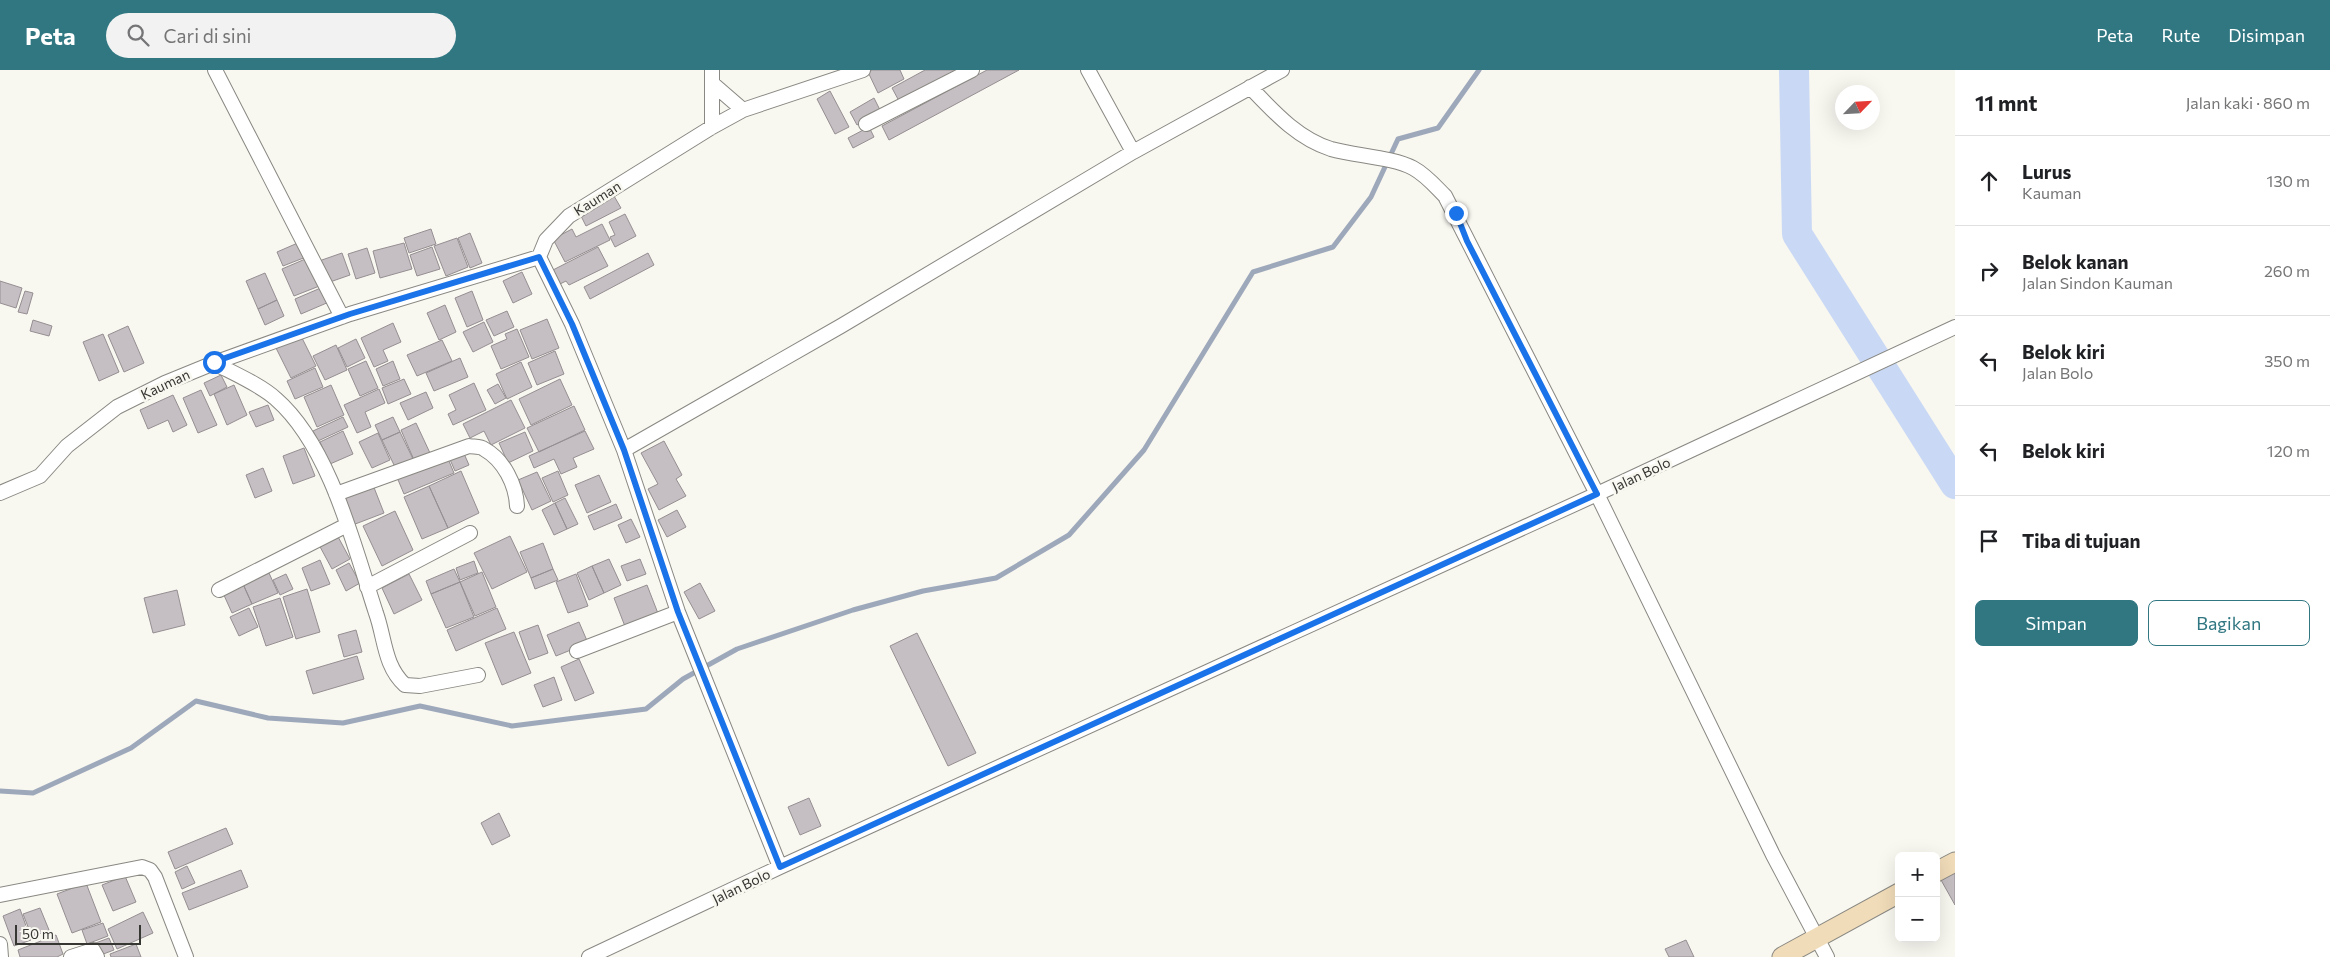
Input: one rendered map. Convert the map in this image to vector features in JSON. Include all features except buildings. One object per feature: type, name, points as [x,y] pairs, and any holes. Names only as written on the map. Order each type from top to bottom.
[{"type":"street","points":[[215,70],[342,317]]},
{"type":"street","name":"Kauman","points":[[0,493],[40,476],[67,446],[116,407],[165,382],[214,362],[342,317],[539,257],[546,240],[569,216],[712,127],[743,110],[863,70]]},
{"type":"street","points":[[866,124],[972,70]]},
{"type":"street","points":[[1088,70],[1133,152]]},
{"type":"street","points":[[624,450],[841,326],[1133,152],[1282,70]]},
{"type":"street","points":[[712,77],[743,110]]},
{"type":"street","points":[[712,77],[712,127]]},
{"type":"street","points":[[1250,87],[1280,118],[1295,130],[1332,149],[1411,167],[1428,179],[1445,196],[1456,213],[1467,241],[1597,494],[1773,855],[1827,957]]},
{"type":"street","points":[[539,257],[572,324],[624,450],[678,612],[780,867]]},
{"type":"street","name":"Jalan Bolo","points":[[590,957],[780,867],[1597,494],[1955,327]]},
{"type":"street","points":[[214,362],[276,398],[303,429],[324,467],[336,494],[377,614],[385,652],[396,677],[405,685],[420,686],[478,675]]},
{"type":"street","points":[[336,494],[469,446],[483,448],[500,462],[517,493],[517,506]]},
{"type":"street","points":[[219,590],[346,525]]},
{"type":"street","points":[[367,587],[470,533]]},
{"type":"street","points":[[577,651],[678,612]]},
{"type":"street","points":[[1940,870],[1955,862]]},
{"type":"street","points":[[0,895],[142,867],[150,870],[155,877],[186,957]]},
{"type":"street","points":[[1782,957],[1895,895]]},
{"type":"street","points":[[0,944],[1,957]]},
{"type":"street","points":[[71,957],[92,950],[97,957]]},
{"type":"waterway","points":[[0,791],[33,793],[131,748],[196,701],[268,718],[343,723],[420,706],[512,726],[646,709],[683,679],[737,649],[853,610],[923,591],[996,578],[1069,535],[1144,450],[1253,272],[1333,247],[1371,197],[1398,139],[1438,128],[1479,70]]},
{"type":"waterway","points":[[1794,70],[1797,234],[1955,484]]},
{"type":"route","points":[[214,362],[350,314],[539,257],[572,324],[624,450],[678,612],[780,867],[1597,494],[1467,241],[1456,213]]}]
